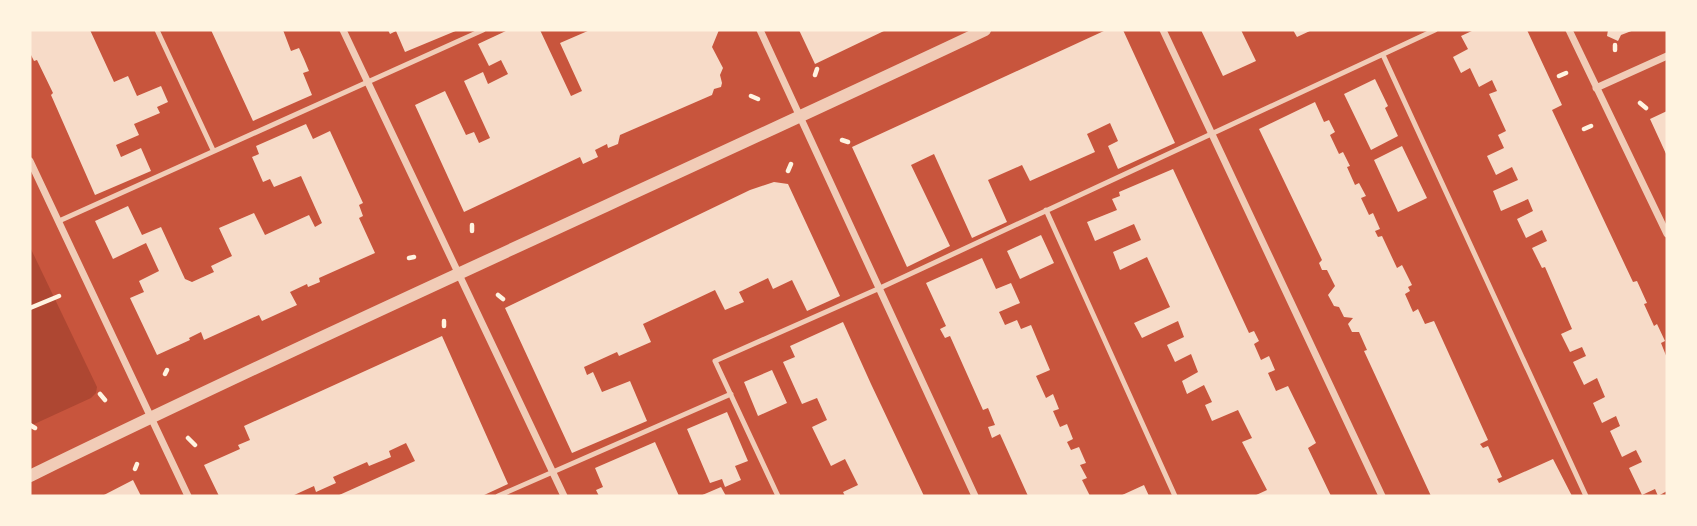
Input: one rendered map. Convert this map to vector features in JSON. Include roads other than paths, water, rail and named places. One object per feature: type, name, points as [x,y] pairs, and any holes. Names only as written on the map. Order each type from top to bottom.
[{"type":"street","points":[[343,30],[564,496]]},
{"type":"street","points":[[760,30],[975,496]]},
{"type":"street","points":[[30,476],[152,416],[985,30]]},
{"type":"street","points":[[1163,30],[1382,496]]},
{"type":"street","points":[[1569,30],[1667,234]]},
{"type":"street","points":[[1597,88],[1667,56]]},
{"type":"street","points":[[30,161],[188,496]]},
{"type":"lane","points":[[157,30],[213,150]]},
{"type":"lane","points":[[59,221],[483,30]]},
{"type":"lane","points":[[778,496],[715,361],[1213,135],[1435,30]]},
{"type":"lane","points":[[1383,55],[1586,496]]},
{"type":"lane","points":[[1046,211],[1175,496]]},
{"type":"lane","points":[[498,496],[731,394]]}]
